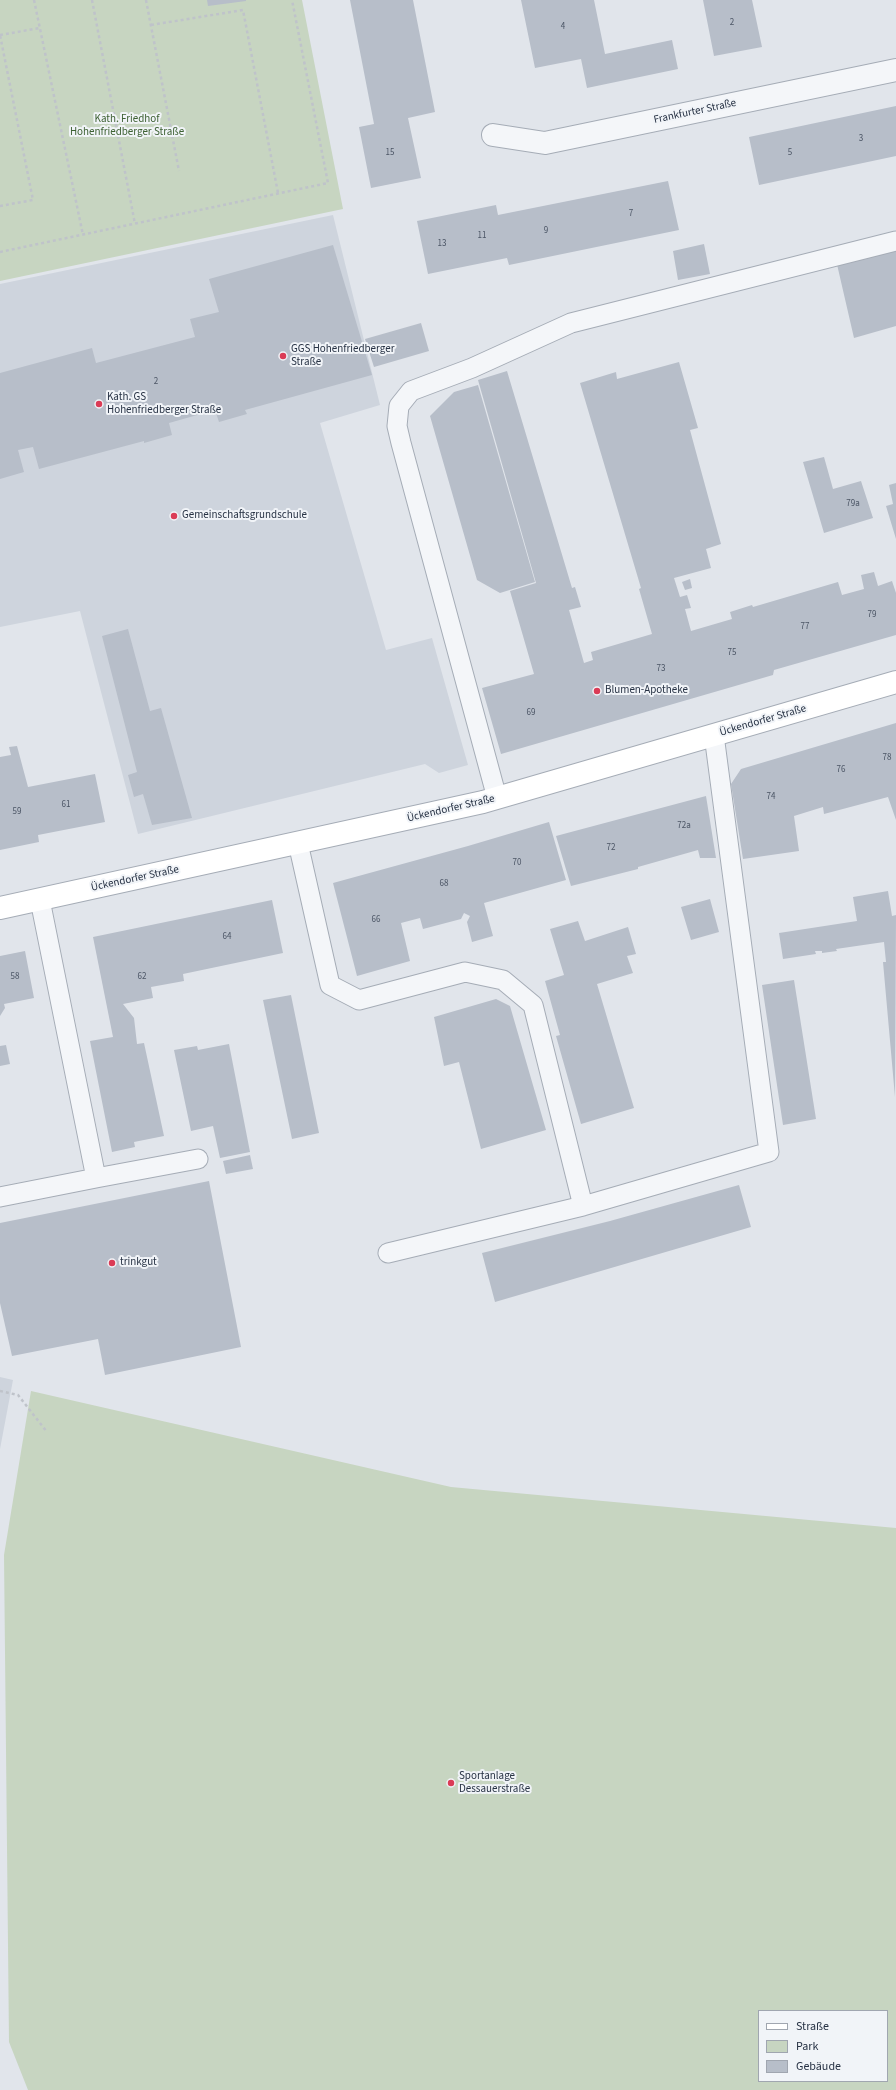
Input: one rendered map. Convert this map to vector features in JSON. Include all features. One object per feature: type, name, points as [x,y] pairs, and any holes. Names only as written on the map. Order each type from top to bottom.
[{"type":"main road","name":"Ückendorfer Straße","points":[[0,908],[497,798],[896,682]]},
{"type":"street","name":"Frankfurter Straße","points":[[493,136],[545,143],[896,70]]},
{"type":"lane","points":[[497,798],[401,443],[397,426],[399,406],[411,391],[472,368],[571,323],[896,241]]},
{"type":"lane","points":[[388,1253],[583,1206],[769,1152],[714,735]]},
{"type":"lane","points":[[298,843],[330,985],[359,1000],[465,972],[503,980],[533,1006],[583,1206]]},
{"type":"lane","points":[[40,900],[96,1178]]},
{"type":"lane","points":[[0,1196],[198,1159]]},
{"type":"path","points":[[34,0],[83,235]]},
{"type":"path","points":[[92,0],[135,224]]},
{"type":"path","points":[[146,0],[179,171]]},
{"type":"path","points":[[0,252],[328,183],[292,0]]},
{"type":"path","points":[[151,25],[243,10],[278,193]]},
{"type":"path","points":[[0,206],[32,200],[0,35],[40,28]]},
{"type":"path","points":[[0,1391],[18,1395],[47,1432]]},
{"type":"shaded area","name":"Gemeinschaftsgrundschule","points":[[333,215],[380,405],[320,423],[386,650],[432,638],[468,765],[439,773],[425,764],[138,834],[80,611],[0,627],[0,284]]},
{"type":"shaded area","points":[[0,1377],[13,1380],[0,1449]]},
{"type":"green space","name":"Kath. Friedhof Hohenfriedberger Straße","points":[[0,0],[302,0],[343,209],[0,281]]},
{"type":"green space","name":"Sportanlage Dessauerstraße","points":[[31,1391],[451,1487],[896,1528],[896,2090],[28,2090],[9,2042],[4,1555]]},
{"type":"building","points":[[207,0],[246,0],[246,1],[208,6]]},
{"type":"building","points":[[350,0],[413,0],[435,112],[408,118],[421,178],[371,188],[359,127],[374,124]]},
{"type":"building","points":[[521,0],[594,0],[605,54],[672,40],[678,69],[587,88],[581,59],[535,68]]},
{"type":"building","points":[[703,0],[752,0],[762,47],[714,56]]},
{"type":"building","points":[[896,106],[896,156],[759,185],[749,137]]},
{"type":"building","points":[[668,181],[679,230],[509,265],[507,258],[428,274],[417,221],[496,205],[498,215]]},
{"type":"building","points":[[704,244],[710,274],[678,280],[673,251]]},
{"type":"building","points":[[333,245],[372,375],[245,410],[247,414],[219,422],[215,410],[169,423],[172,435],[39,469],[33,447],[18,450],[24,472],[0,479],[0,373],[92,348],[96,363],[195,337],[190,319],[219,312],[209,279]]},
{"type":"building","points":[[896,247],[896,326],[854,338],[836,260]]},
{"type":"building","points":[[421,323],[429,351],[374,367],[365,339]]},
{"type":"building","points":[[679,362],[698,428],[690,430],[721,544],[706,549],[711,568],[674,578],[680,597],[687,595],[691,608],[685,609],[691,631],[732,619],[730,612],[752,605],[753,607],[838,582],[842,595],[864,589],[861,575],[874,572],[878,586],[892,581],[896,593],[896,635],[774,670],[773,675],[501,754],[482,688],[534,674],[510,591],[536,583],[478,380],[507,371],[572,588],[575,587],[581,607],[569,610],[584,663],[593,660],[591,652],[652,634],[639,589],[641,588],[580,383],[616,372],[617,379]]},
{"type":"building","points":[[478,385],[535,582],[500,593],[477,580],[430,416],[454,392]]},
{"type":"building","points":[[824,457],[833,489],[861,481],[873,518],[824,533],[803,462]]},
{"type":"building","points":[[896,483],[896,539],[886,506],[893,504],[889,485]]},
{"type":"building","points":[[690,579],[692,588],[685,590],[682,582]]},
{"type":"building","points":[[128,629],[150,711],[161,708],[192,818],[152,825],[143,794],[134,797],[128,775],[137,772],[102,636]]},
{"type":"building","points":[[896,723],[896,820],[888,797],[824,814],[823,807],[794,816],[799,851],[743,859],[731,784],[741,769]]},
{"type":"building","points":[[17,746],[28,787],[95,774],[105,822],[38,835],[39,842],[0,850],[0,757],[11,755],[9,747]]},
{"type":"building","points":[[706,796],[716,858],[700,858],[698,850],[638,867],[638,869],[571,886],[556,836]]},
{"type":"building","points":[[549,822],[566,880],[484,903],[493,936],[472,942],[467,922],[470,916],[464,913],[461,919],[423,929],[420,918],[401,923],[410,961],[357,976],[333,883]]},
{"type":"building","points":[[888,891],[892,916],[896,915],[895,1097],[883,962],[886,962],[884,942],[836,949],[837,951],[822,953],[822,951],[815,951],[816,954],[783,959],[779,933],[857,921],[853,897]]},
{"type":"building","points":[[710,899],[719,932],[691,940],[681,907]]},
{"type":"building","points":[[272,900],[283,953],[183,974],[184,981],[151,987],[153,998],[123,1004],[134,1018],[137,1044],[144,1043],[164,1136],[134,1142],[135,1147],[112,1152],[90,1041],[113,1037],[93,937]]},
{"type":"building","points":[[578,921],[585,941],[628,927],[636,954],[627,956],[633,973],[597,984],[634,1108],[581,1124],[556,1036],[560,1035],[545,981],[564,975],[550,929]]},
{"type":"building","points":[[25,951],[34,998],[4,1004],[5,1008],[0,1016],[0,956]]},
{"type":"building","points":[[794,980],[816,1119],[783,1125],[762,985]]},
{"type":"building","points":[[291,995],[319,1133],[292,1139],[263,1000]]},
{"type":"building","points":[[496,999],[510,1006],[546,1130],[481,1149],[459,1062],[444,1066],[434,1017]]},
{"type":"building","points":[[229,1044],[250,1152],[220,1158],[213,1126],[191,1131],[174,1050],[197,1046],[198,1050]]},
{"type":"building","points":[[6,1045],[10,1064],[0,1066],[0,1046]]},
{"type":"building","points":[[250,1155],[253,1169],[226,1174],[223,1161]]},
{"type":"building","name":"trinkgut","points":[[209,1181],[241,1347],[105,1375],[98,1339],[12,1356],[0,1303],[0,1223]]},
{"type":"building","points":[[739,1185],[751,1227],[495,1302],[482,1253],[610,1221]]},
{"type":"place","name":"GGS Hohenfriedberger Straße","points":[[283,356]]},
{"type":"place","name":"Kath. GS Hohenfriedberger Straße","points":[[99,404]]},
{"type":"place","name":"Gemeinschaftsgrundschule","points":[[174,516]]},
{"type":"place","name":"Blumen-Apotheke","points":[[597,691]]},
{"type":"place","name":"trinkgut","points":[[112,1263]]},
{"type":"place","name":"Sportanlage Dessauerstraße","points":[[451,1783]]}]
